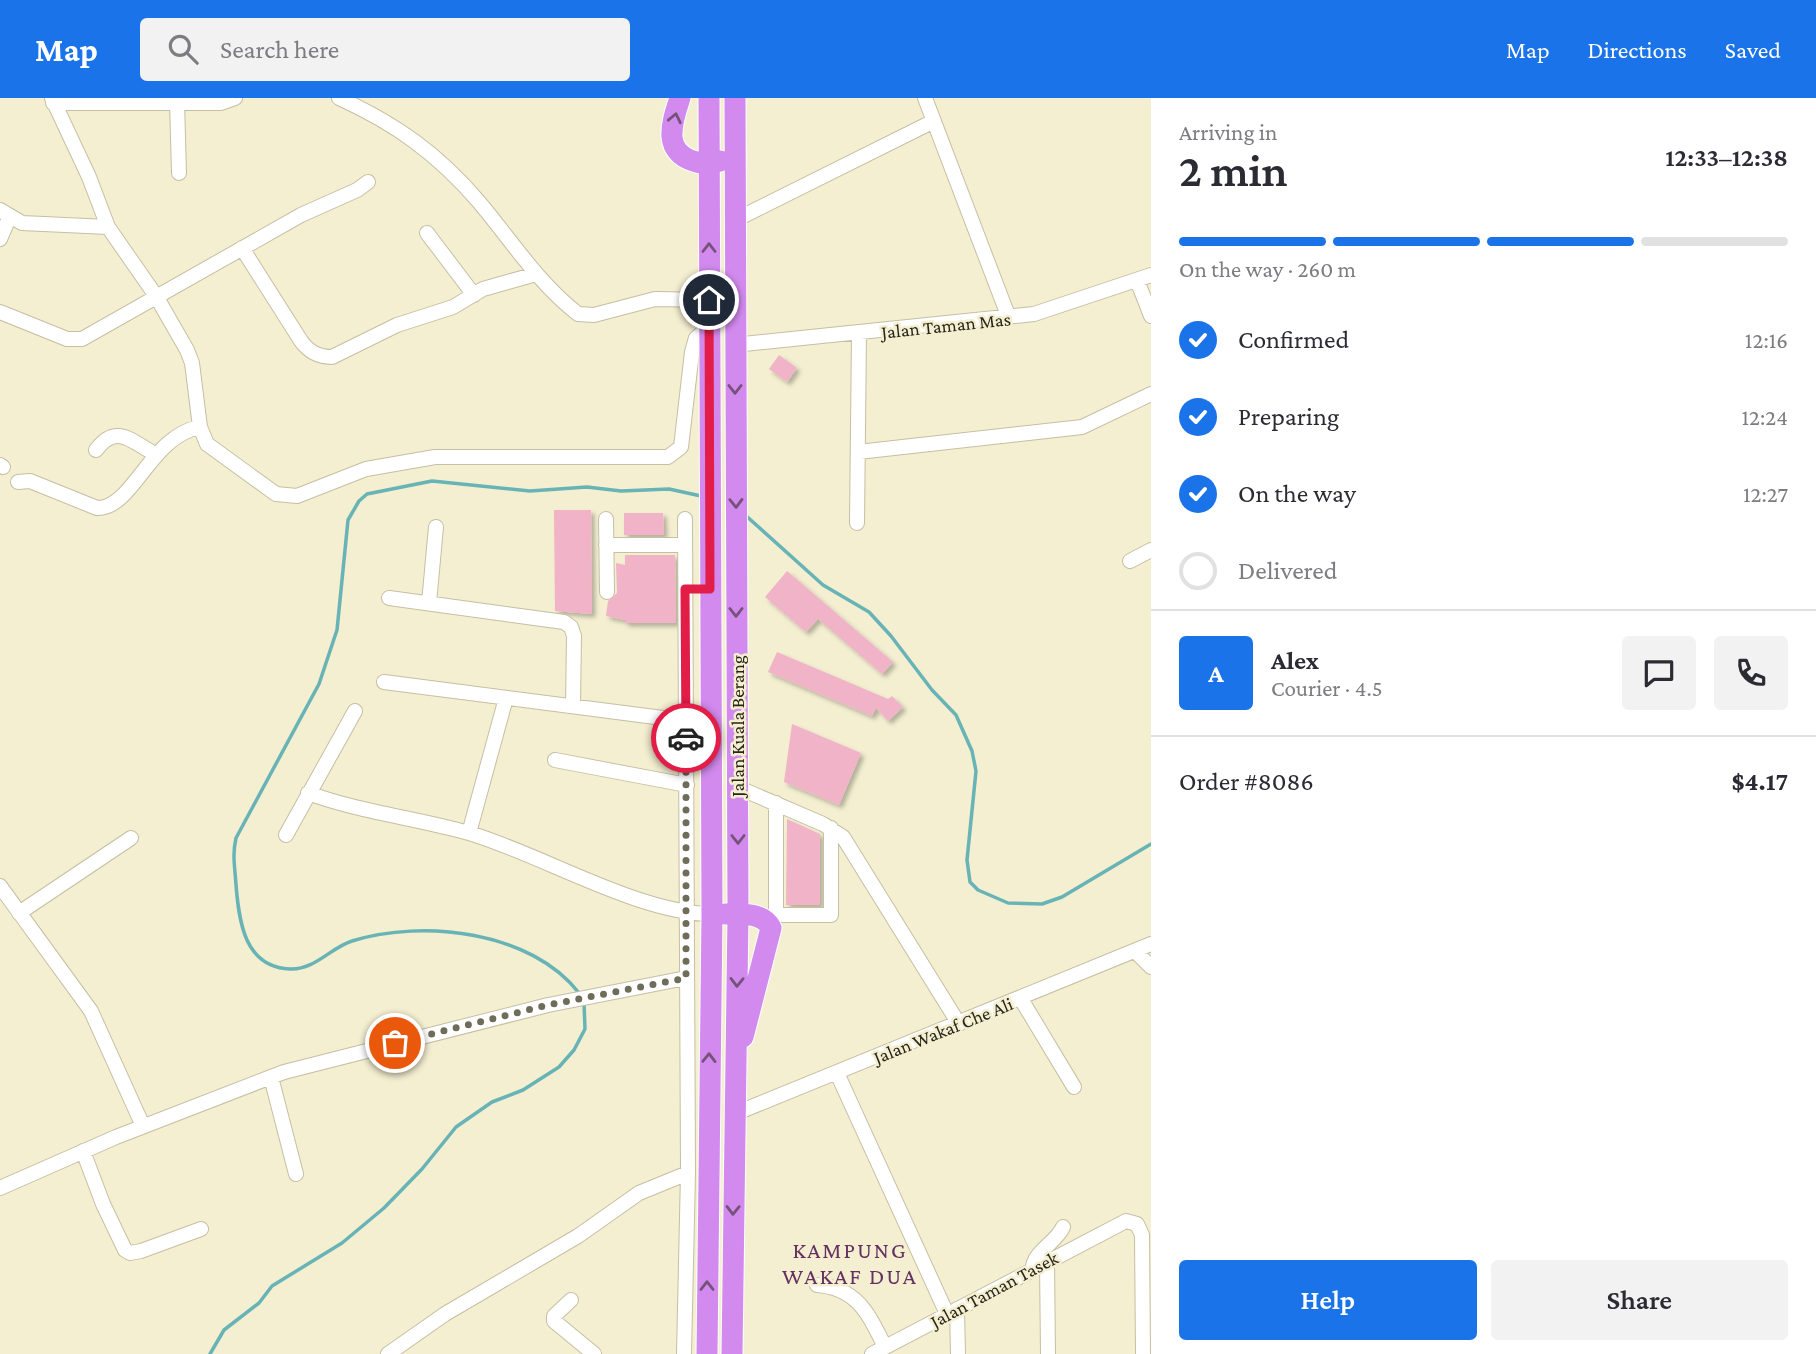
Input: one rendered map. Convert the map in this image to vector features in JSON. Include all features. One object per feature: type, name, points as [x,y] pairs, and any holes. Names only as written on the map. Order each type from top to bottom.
[{"type":"highway","points":[[680,98],[672,139],[685,158],[709,163],[727,157],[732,148],[735,125]]},
{"type":"highway","name":"Jalan Kuala Berang","points":[[707,1354],[712,914],[709,98]]},
{"type":"highway","name":"Jalan Kuala Berang","points":[[732,1354],[738,914],[735,98]]},
{"type":"highway","points":[[712,914],[772,918],[770,939],[735,1065]]},
{"type":"street","points":[[235,98],[220,103],[53,101],[89,177],[108,227],[156,296],[192,363],[201,427],[207,444],[276,494],[297,496],[348,474],[408,460],[668,457],[681,447],[692,352],[696,338],[709,327]]},
{"type":"street","points":[[338,98],[429,150],[473,195],[536,274],[570,309],[585,316],[655,299],[709,300]]},
{"type":"street","points":[[925,98],[1009,318]]},
{"type":"street","points":[[177,102],[179,173]]},
{"type":"street","points":[[735,220],[934,121]]},
{"type":"street","points":[[0,312],[75,341],[368,182]]},
{"type":"street","points":[[0,239],[4,214],[22,223],[108,227]]},
{"type":"street","points":[[427,233],[474,295]]},
{"type":"street","points":[[242,248],[307,349],[324,357],[331,357],[397,325],[453,307],[506,280],[536,274]]},
{"type":"street","points":[[1144,278],[1151,316]]},
{"type":"street","name":"Jalan Taman Mas","points":[[734,345],[1034,314],[1144,278]]},
{"type":"street","points":[[856,523],[859,334]]},
{"type":"street","points":[[858,452],[1082,427],[1151,394]]},
{"type":"street","points":[[18,482],[30,481],[97,508],[106,508],[119,501],[155,454],[181,432],[201,427]]},
{"type":"street","points":[[96,450],[106,437],[116,435],[155,454]]},
{"type":"street","points":[[606,519],[607,592]]},
{"type":"street","points":[[684,1354],[688,1173],[685,519]]},
{"type":"street","points":[[429,603],[436,527]]},
{"type":"street","points":[[606,545],[685,545]]},
{"type":"street","points":[[1130,561],[1151,550]]},
{"type":"street","points":[[685,589],[710,589]]},
{"type":"street","points":[[390,598],[553,618],[571,627],[574,636],[573,706]]},
{"type":"street","points":[[384,682],[686,721]]},
{"type":"street","points":[[469,833],[506,698]]},
{"type":"street","points":[[286,835],[355,711]]},
{"type":"street","points":[[555,760],[687,785]]},
{"type":"street","points":[[737,787],[831,828],[849,846],[959,1024]]},
{"type":"street","points":[[308,793],[336,803],[469,833],[687,914],[712,914]]},
{"type":"street","points":[[776,803],[772,918],[831,915],[831,828]]},
{"type":"street","points":[[19,913],[131,838]]},
{"type":"street","points":[[0,886],[91,1011],[143,1126]]},
{"type":"street","name":"Jalan Wakaf Che Ali","points":[[734,1114],[1137,953],[1151,944]]},
{"type":"street","points":[[1137,953],[1151,967]]},
{"type":"street","points":[[0,1188],[143,1126],[271,1077],[344,1055],[548,1005],[686,978]]},
{"type":"street","points":[[1021,999],[1074,1087]]},
{"type":"street","points":[[837,1073],[952,1312],[958,1354]]},
{"type":"street","points":[[271,1077],[296,1174]]},
{"type":"street","points":[[83,1151],[103,1204],[125,1250],[130,1253],[141,1251],[201,1229]]},
{"type":"street","points":[[387,1354],[445,1314],[578,1236],[639,1193],[688,1173]]},
{"type":"street","name":"Jalan Taman Tasek","points":[[878,1351],[1117,1225],[1133,1221],[1141,1229],[1143,1354]]},
{"type":"street","points":[[1033,1269],[1034,1260],[1056,1239],[1063,1227]]},
{"type":"street","points":[[1047,1262],[1048,1354]]},
{"type":"street","points":[[817,1285],[838,1289],[859,1300],[878,1351]]},
{"type":"street","points":[[571,1300],[554,1316],[554,1321],[594,1354]]},
{"type":"building","points":[[779,355],[797,368],[787,382],[769,369]]},
{"type":"building","points":[[554,510],[591,510],[592,614],[555,611]]},
{"type":"building","points":[[624,513],[663,513],[664,535],[624,535]]},
{"type":"building","points":[[625,555],[675,555],[676,623],[625,623],[625,620],[606,616],[608,601],[617,593],[616,563],[625,565]]},
{"type":"building","points":[[787,571],[893,662],[882,674],[818,619],[806,632],[765,597]]},
{"type":"building","points":[[777,652],[888,699],[892,696],[903,707],[888,721],[876,708],[872,716],[768,672]]},
{"type":"building","points":[[792,724],[861,753],[839,805],[784,782]]},
{"type":"building","points":[[787,819],[820,834],[820,905],[786,905]]},
{"type":"waterway","points":[[579,993],[558,972],[533,956],[505,944],[442,931],[380,934],[344,944],[307,966],[290,969],[275,966],[253,951],[242,927],[237,899],[234,850],[236,838],[319,684],[337,630],[348,520],[359,501],[367,494],[432,481],[530,491],[587,487],[621,491],[669,489],[701,496]]},
{"type":"waterway","points":[[744,514],[823,585],[869,612],[932,690],[956,715],[972,751],[976,771],[967,860],[970,882],[978,890],[1008,903],[1042,904],[1062,897],[1151,844]]},
{"type":"waterway","points":[[210,1354],[224,1330],[259,1303],[272,1286],[342,1243],[384,1208],[422,1169],[456,1127],[492,1102],[523,1090],[559,1067],[574,1050],[585,1029],[584,1003]]},
{"type":"way so far","points":[[395,1043],[548,1005],[686,978],[686,738]]},
{"type":"district","name":"KAMPUNG WAKAF DUA","points":[[850,1263]]},
{"type":"route","points":[[686,738],[685,589],[710,589],[709,300]]}]
